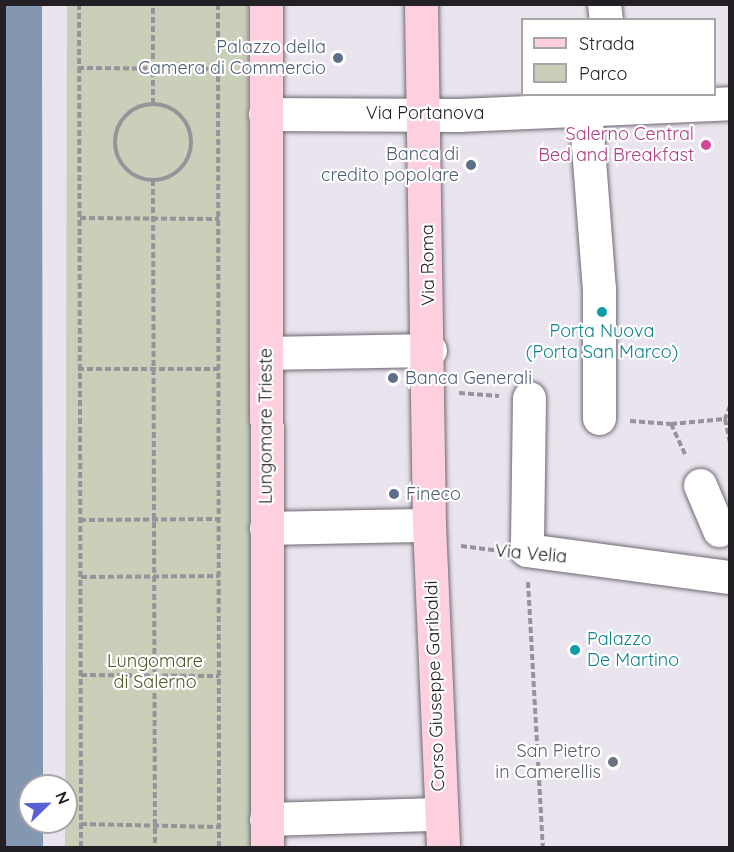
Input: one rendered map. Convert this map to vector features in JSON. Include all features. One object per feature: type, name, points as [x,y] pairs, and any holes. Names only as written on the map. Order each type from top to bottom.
[{"type":"main road","name":"Lungomare Trieste","points":[[266,4],[267,833]]},
{"type":"main road","name":"Via Roma","points":[[421,4],[430,350],[429,525]]},
{"type":"main road","name":"Corso Giuseppe Garibaldi","points":[[429,525],[442,848]]},
{"type":"street","name":"Via Portanova","points":[[265,114],[424,114],[600,103],[729,103]]},
{"type":"street","points":[[599,418],[600,103]]},
{"type":"street","points":[[266,353],[430,350]]},
{"type":"street","points":[[527,550],[529,398]]},
{"type":"street","points":[[700,485],[724,557]]},
{"type":"street","points":[[266,528],[429,525]]},
{"type":"street","name":"Via Velia","points":[[527,550],[724,557]]},
{"type":"street","points":[[267,833],[439,814]]},
{"type":"path","points":[[79,4],[78,369],[81,848]]},
{"type":"path","points":[[153,4],[153,104]]},
{"type":"path","points":[[218,4],[219,848]]},
{"type":"path","points":[[78,68],[218,69]]},
{"type":"path","points":[[153,104],[177,112],[190,146],[180,168],[153,180],[124,167],[115,144],[121,120],[153,104]]},
{"type":"path","points":[[153,180],[155,369],[152,520],[155,848]]},
{"type":"path","points":[[80,218],[219,219]]},
{"type":"path","points":[[78,369],[219,369]]},
{"type":"path","points":[[729,406],[725,419],[729,443]]},
{"type":"path","points":[[599,418],[671,424],[725,419]]},
{"type":"path","points":[[80,519],[219,519]]},
{"type":"path","name":"Via Velia","points":[[429,525],[467,550],[527,550]]},
{"type":"path","points":[[527,550],[543,848]]},
{"type":"path","points":[[81,577],[219,576]]},
{"type":"path","points":[[81,675],[219,676]]},
{"type":"path","points":[[81,824],[219,827]]},
{"type":"green space","name":"Lungomare di Salerno","points":[[67,5],[248,5],[251,847],[65,847],[65,834],[78,834],[78,774],[65,774]]},
{"type":"water","points":[[4,5],[42,5],[43,774],[18,774],[18,834],[43,834],[43,847],[5,848]]},
{"type":"place","name":"Palazzo della Camera di Commercio","points":[[338,58]]},
{"type":"place","name":"Salerno Central Bed and Breakfast","points":[[706,145]]},
{"type":"place","name":"Banca di credito popolare","points":[[471,165]]},
{"type":"place","name":"Porta Nuova (Porta San Marco)","points":[[602,312]]},
{"type":"place","name":"Banca Generali","points":[[393,378]]},
{"type":"place","name":"Fineco","points":[[394,494]]},
{"type":"place","name":"Palazzo De Martino","points":[[575,650]]},
{"type":"place","name":"San Pietro in Camerellis","points":[[613,762]]}]
